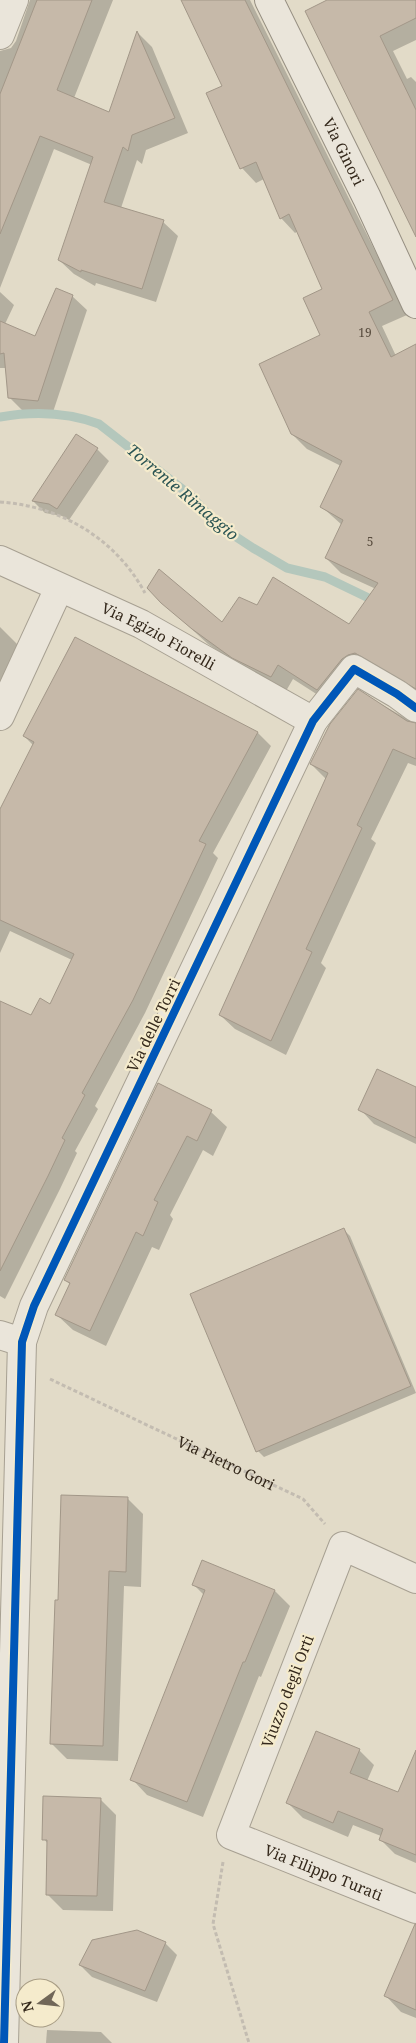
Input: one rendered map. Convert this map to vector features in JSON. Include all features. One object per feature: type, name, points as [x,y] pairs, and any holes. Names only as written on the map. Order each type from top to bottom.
[{"type":"street","points":[[0,35],[14,0]]},
{"type":"street","name":"Via Ginori","points":[[269,0],[416,304]]},
{"type":"street","name":"Via Egizio Fiorelli","points":[[0,560],[141,624],[313,721]]},
{"type":"street","points":[[0,716],[59,588]]},
{"type":"street","name":"Via delle Torri","points":[[4,2043],[14,1348],[313,721],[354,669],[397,694],[416,708]]},
{"type":"street","points":[[343,1546],[416,1579]]},
{"type":"street","name":"Viuzzo degli Orti","points":[[231,1835],[343,1546]]},
{"type":"street","name":"Via Filippo Turati","points":[[231,1835],[416,1909]]},
{"type":"path","points":[[0,502],[53,513],[85,526],[102,539],[138,579],[150,602],[141,624]]},
{"type":"path","points":[[231,1835],[221,1868],[213,1924],[249,2043]]},
{"type":"building","points":[[37,0],[92,0],[57,90],[109,112],[137,31],[175,118],[132,135],[128,151],[123,147],[104,202],[164,220],[142,289],[81,270],[81,272],[58,260],[93,157],[40,136],[0,234],[0,94]]},
{"type":"building","points":[[181,0],[245,0],[393,300],[369,312],[391,357],[416,344],[416,689],[355,653],[342,659],[317,690],[278,665],[271,677],[232,658],[192,629],[161,603],[147,588],[159,569],[222,622],[239,597],[257,605],[273,577],[349,624],[378,583],[325,558],[343,520],[320,507],[342,461],[291,434],[259,364],[320,335],[303,298],[322,289],[289,214],[280,219],[256,162],[240,169],[206,93],[222,86]]},
{"type":"building","points":[[327,0],[416,0],[416,18],[380,36],[416,110],[416,237],[305,11]]},
{"type":"building","points":[[56,288],[73,295],[38,401],[8,398],[4,353],[0,354],[0,321],[35,336]]},
{"type":"building","points":[[76,434],[98,448],[57,509],[49,504],[32,501]]},
{"type":"building","points":[[75,637],[258,732],[199,841],[206,844],[133,1000],[82,1093],[85,1095],[62,1138],[65,1140],[0,1271],[0,1001],[31,1015],[40,998],[50,1004],[74,954],[0,920],[0,809],[34,742],[23,736]]},
{"type":"building","points":[[358,689],[407,721],[416,723],[416,759],[393,749],[357,825],[362,828],[306,949],[312,952],[271,1041],[219,1015],[328,773],[310,764],[330,724]]},
{"type":"building","points":[[377,1069],[416,1087],[416,1138],[358,1110]]},
{"type":"building","points":[[158,1083],[212,1110],[197,1141],[187,1136],[154,1200],[158,1202],[143,1236],[136,1232],[90,1331],[55,1315],[70,1283],[64,1280]]},
{"type":"building","points":[[344,1228],[411,1386],[256,1452],[190,1294]]},
{"type":"building","points":[[61,1495],[128,1497],[126,1572],[109,1571],[103,1746],[50,1744],[55,1600],[58,1600]]},
{"type":"building","points":[[202,1560],[275,1590],[245,1662],[243,1662],[187,1802],[130,1780],[205,1590],[192,1585]]},
{"type":"building","points":[[316,1731],[360,1749],[350,1773],[398,1792],[416,1750],[416,1855],[379,1840],[383,1829],[338,1811],[333,1823],[286,1803]]},
{"type":"building","points":[[43,1796],[101,1798],[97,1896],[46,1895],[47,1840],[42,1840]]},
{"type":"building","points":[[416,1924],[416,2010],[384,1996]]},
{"type":"building","points":[[137,1930],[166,1942],[145,1991],[79,1965],[92,1940]]},
{"type":"waterway","name":"Torrente Rimaggio","points":[[0,417],[38,413],[75,417],[99,424],[190,495],[218,525],[253,548],[287,568],[325,577],[379,603]]},
{"type":"cycle path","points":[[4,2043],[22,1342],[34,1306],[313,721],[354,669],[397,694],[416,708]]}]
